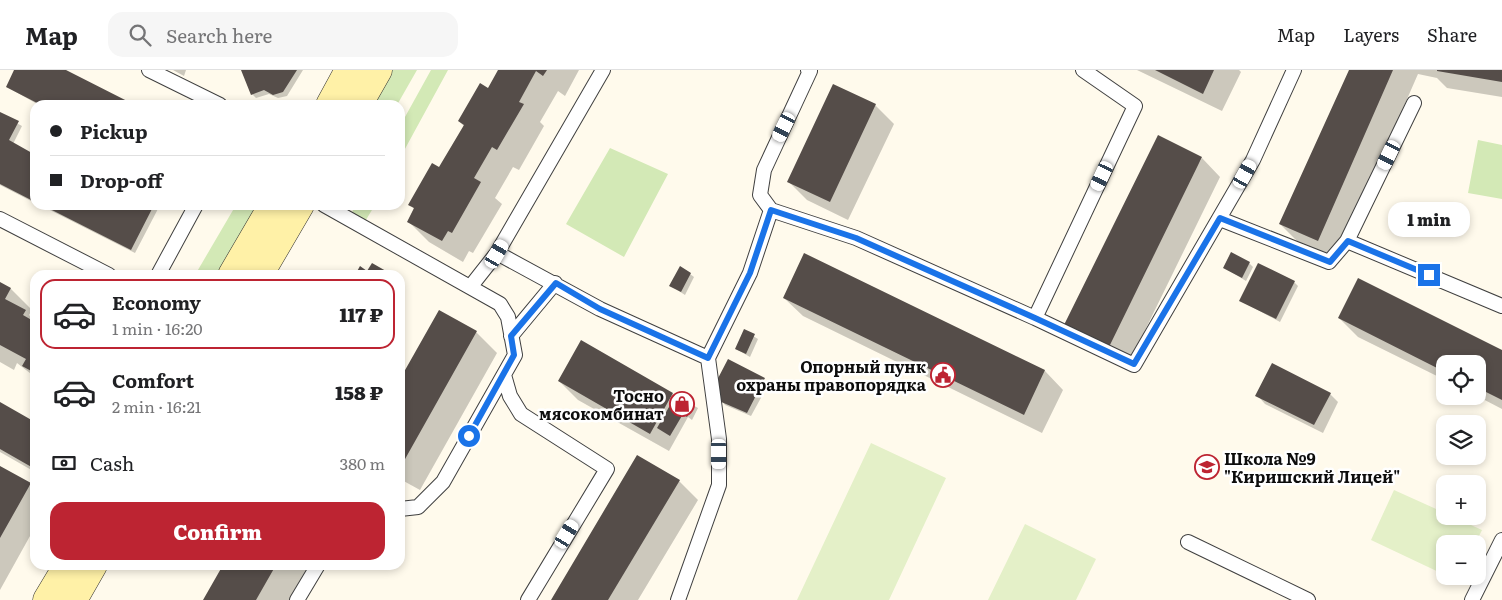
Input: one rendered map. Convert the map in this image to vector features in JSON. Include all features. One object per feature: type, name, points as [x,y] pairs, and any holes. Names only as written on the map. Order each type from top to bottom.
[{"type":"street","points":[[333,100],[349,70]]},
{"type":"street","points":[[361,100],[378,70]]},
{"type":"street","points":[[235,270],[269,210]]},
{"type":"street","points":[[262,270],[297,210]]},
{"type":"street","points":[[47,600],[65,570]]},
{"type":"street","points":[[73,600],[90,570]]},
{"type":"lane","points":[[149,70],[210,100]]},
{"type":"lane","points":[[471,286],[497,254],[603,70]]},
{"type":"lane","points":[[808,70],[810,71],[802,92],[764,170],[760,195],[771,210],[856,238],[1134,364],[1253,160],[1294,70]]},
{"type":"lane","points":[[1035,318],[1135,106],[1083,70]]},
{"type":"lane","points":[[1220,218],[1330,262],[1348,241],[1414,103]]},
{"type":"lane","points":[[161,270],[193,210]]},
{"type":"lane","points":[[333,210],[471,286],[500,304],[508,317],[514,355],[504,375],[443,482],[418,507],[405,508]]},
{"type":"lane","points":[[678,600],[719,484],[719,439],[708,358],[750,273],[771,210]]},
{"type":"lane","points":[[0,219],[99,270]]},
{"type":"lane","points":[[1348,241],[1502,306]]},
{"type":"lane","points":[[497,254],[556,283],[600,309],[708,358]]},
{"type":"lane","points":[[511,336],[556,283]]},
{"type":"lane","points":[[504,375],[510,396],[521,414],[607,469],[528,600]]},
{"type":"lane","points":[[1472,600],[1502,540]]},
{"type":"lane","points":[[1188,542],[1308,600]]},
{"type":"lane","points":[[298,600],[315,570]]},
{"type":"green space","points":[[391,70],[417,70],[400,100],[374,100]]},
{"type":"green space","points":[[431,70],[448,70],[405,149],[405,117]]},
{"type":"green space","points":[[1478,140],[1502,145],[1502,199],[1468,193]]},
{"type":"green space","points":[[610,148],[668,174],[624,257],[566,224]]},
{"type":"green space","points":[[233,210],[256,210],[219,270],[198,270]]},
{"type":"green space","points":[[353,210],[372,210],[361,228],[347,221]]},
{"type":"green space","points":[[871,443],[946,478],[889,600],[797,600]]},
{"type":"green space","points":[[1394,490],[1436,509],[1436,525],[1471,525],[1482,530],[1480,535],[1436,535],[1436,571],[1371,540]]},
{"type":"green space","points":[[1025,524],[1096,559],[1076,600],[988,600]]},
{"type":"building","points":[[14,70],[66,70],[125,100],[31,100],[6,87]]},
{"type":"building","points":[[241,70],[297,70],[283,92],[273,95],[264,90],[251,95]]},
{"type":"building","points":[[498,70],[547,70],[543,76],[536,71],[519,102],[524,104],[497,150],[492,147],[474,178],[481,182],[452,233],[448,231],[442,241],[407,222],[414,208],[408,205],[432,163],[439,167],[464,125],[458,121],[480,83],[488,88]]},
{"type":"building","points":[[1155,70],[1214,70],[1203,94]]},
{"type":"building","points":[[1349,70],[1393,70],[1318,241],[1279,224]]},
{"type":"building","points":[[1502,70],[1502,82],[1437,71]]},
{"type":"building","points":[[833,84],[876,104],[830,202],[787,182]]},
{"type":"building","points":[[0,112],[19,121],[9,140],[30,152],[30,199],[0,184]]},
{"type":"building","points":[[1158,135],[1202,157],[1108,349],[1063,327]]},
{"type":"building","points":[[52,210],[151,210],[131,250]]},
{"type":"building","points":[[1231,252],[1250,262],[1242,278],[1223,268]]},
{"type":"building","points":[[804,253],[1045,370],[1024,415],[783,298]]},
{"type":"building","points":[[372,263],[384,270],[368,270]]},
{"type":"building","points":[[1258,263],[1295,281],[1276,319],[1239,301]]},
{"type":"building","points":[[360,266],[366,270],[358,270]]},
{"type":"building","points":[[680,266],[691,273],[681,292],[669,286]]},
{"type":"building","points":[[1358,278],[1502,350],[1502,400],[1486,392],[1486,355],[1436,355],[1436,367],[1338,318]]},
{"type":"building","points":[[0,282],[11,288],[5,299],[26,310],[23,315],[30,319],[30,370],[22,366],[26,359],[0,345]]},
{"type":"building","points":[[439,310],[477,331],[405,459],[405,370]]},
{"type":"building","points":[[744,329],[755,334],[746,354],[735,349]]},
{"type":"building","points":[[581,340],[673,393],[650,434],[558,381]]},
{"type":"building","points":[[728,359],[765,378],[747,413],[719,401],[715,384]]},
{"type":"building","points":[[1272,363],[1331,393],[1314,425],[1255,396]]},
{"type":"building","points":[[677,393],[695,403],[687,417],[683,414],[670,436],[657,428]]},
{"type":"building","points":[[0,402],[30,419],[30,466],[0,449]]},
{"type":"building","points":[[637,455],[680,480],[608,600],[551,600]]},
{"type":"building","points":[[0,466],[30,482],[30,485],[0,538]]},
{"type":"building","points":[[220,570],[273,570],[256,600],[203,600]]},
{"type":"place","name":"Опорный пунк охраны правопорядка","points":[[943,375]]},
{"type":"place","name":"Тосно мясокомбинат","points":[[682,404]]},
{"type":"place","name":"Школа №9 \"Киришский Лицей\"","points":[[1207,467]]},
{"type":"route","points":[[469,436],[514,355],[511,336],[556,283],[600,309],[708,358],[750,273],[771,210],[856,238],[1134,364],[1220,218],[1330,262],[1348,241],[1429,275]]}]
